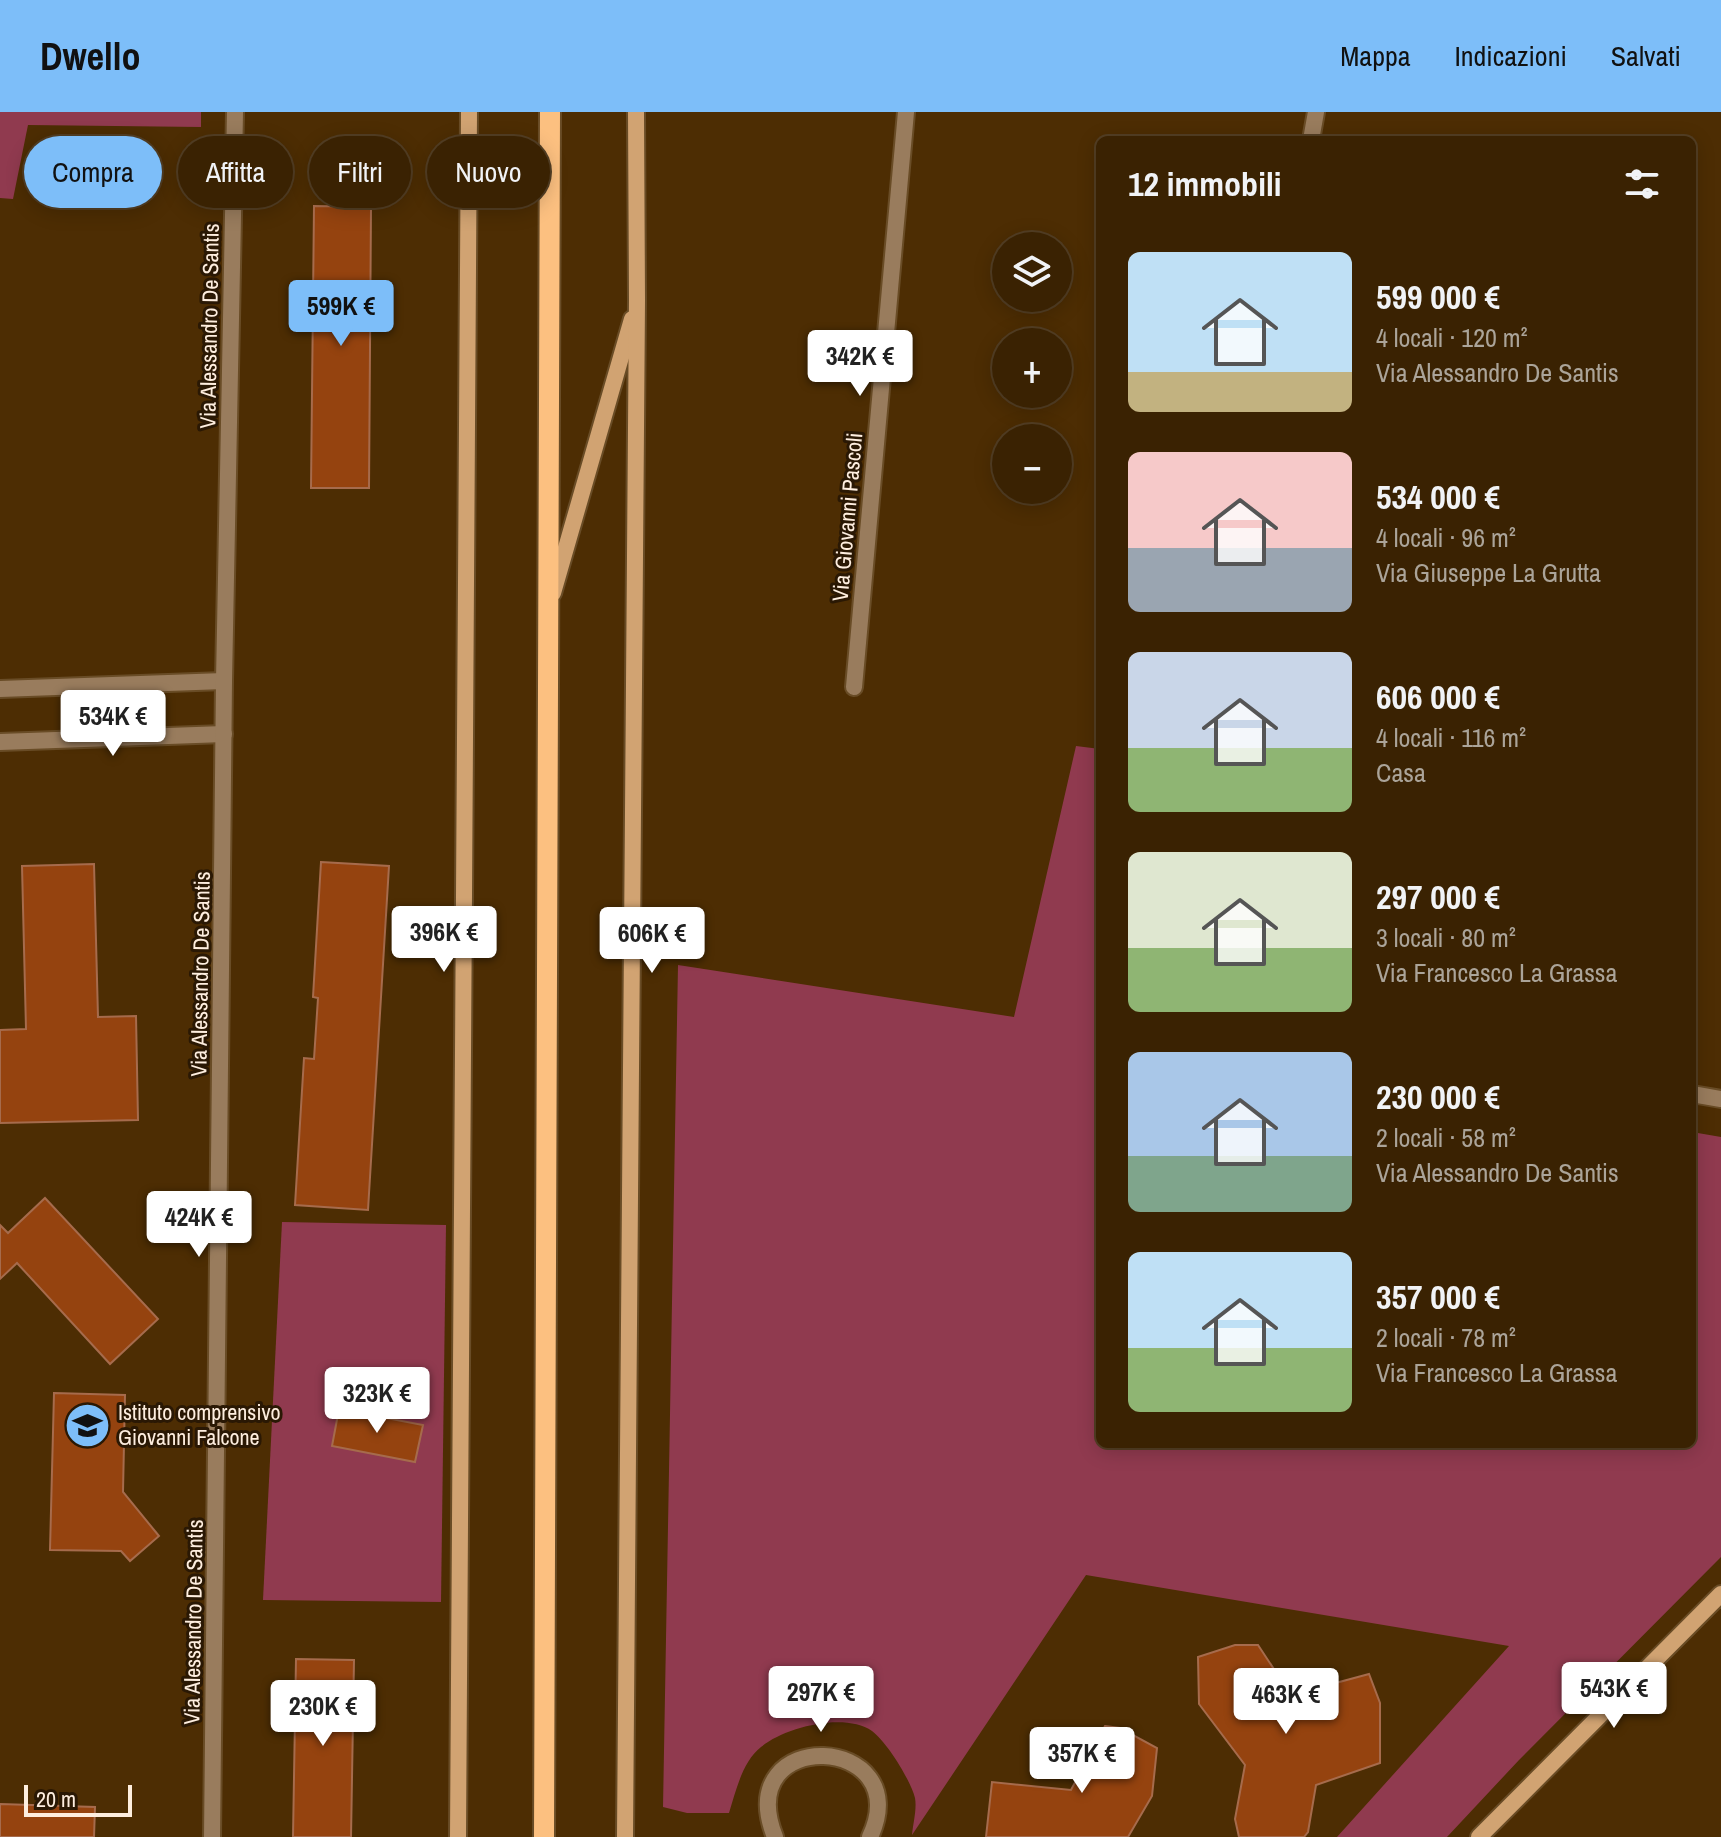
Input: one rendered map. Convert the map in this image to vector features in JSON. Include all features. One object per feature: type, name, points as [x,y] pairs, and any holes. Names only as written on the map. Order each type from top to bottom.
[{"type":"main road","points":[[544,1837],[550,112]]},
{"type":"street","name":"Via Alessandro De Santis","points":[[212,1837],[224,681],[235,112]]},
{"type":"street","points":[[458,1837],[469,112]]},
{"type":"street","points":[[625,1837],[636,112]]},
{"type":"street","name":"Via Giovanni Pascoli","points":[[854,687],[906,112]]},
{"type":"street","points":[[1312,136],[1316,112]]},
{"type":"street","points":[[549,606],[637,300]]},
{"type":"street","points":[[0,689],[224,681]]},
{"type":"street","points":[[0,742],[224,734]]},
{"type":"street","points":[[1696,1095],[1721,1099]]},
{"type":"street","points":[[1479,1837],[1721,1594]]},
{"type":"street","points":[[775,1837],[768,1821],[767,1802],[774,1783],[785,1768],[802,1758],[821,1754],[840,1757],[856,1765],[869,1780],[877,1798],[877,1817],[872,1836]]},
{"type":"shaded area","points":[[0,112],[201,112],[201,127],[28,125],[13,199],[0,198]]},
{"type":"shaded area","points":[[1076,746],[1096,748],[1096,1448],[1696,1448],[1696,1133],[1721,1137],[1721,1557],[1447,1837],[1337,1837],[1509,1646],[1086,1575],[912,1835],[915,1798],[904,1772],[872,1731],[847,1723],[831,1722],[800,1728],[761,1747],[744,1769],[729,1813],[687,1813],[663,1807],[678,965],[1014,1017]]},
{"type":"shaded area","points":[[282,1222],[446,1225],[441,1602],[263,1600]]},
{"type":"building","points":[[314,208],[371,208],[369,488],[311,488]]},
{"type":"building","points":[[321,862],[389,866],[368,1210],[295,1205],[304,1058],[314,1059],[318,998],[313,997]]},
{"type":"building","points":[[94,864],[98,1017],[136,1016],[138,1120],[0,1123],[0,1030],[26,1029],[22,866]]},
{"type":"building","points":[[45,1198],[158,1319],[110,1364],[17,1263],[0,1279],[0,1225],[8,1233]]},
{"type":"building","points":[[54,1393],[125,1395],[123,1492],[159,1536],[130,1561],[121,1551],[50,1550]]},
{"type":"building","points":[[339,1409],[423,1425],[415,1462],[332,1446]]},
{"type":"building","points":[[1235,1645],[1258,1645],[1291,1695],[1369,1674],[1380,1703],[1380,1763],[1316,1785],[1308,1832],[1304,1837],[1239,1837],[1235,1819],[1245,1765],[1199,1704],[1198,1657]]},
{"type":"building","points":[[296,1659],[354,1660],[351,1837],[293,1837]]},
{"type":"building","points":[[1105,1726],[1120,1728],[1157,1748],[1152,1796],[1128,1837],[986,1837],[992,1782],[1071,1790]]},
{"type":"building","points":[[0,1804],[95,1807],[94,1837],[0,1837]]},
{"type":"place","name":"Istituto comprensivo Giovanni Falcone","points":[[87,1425]]}]
